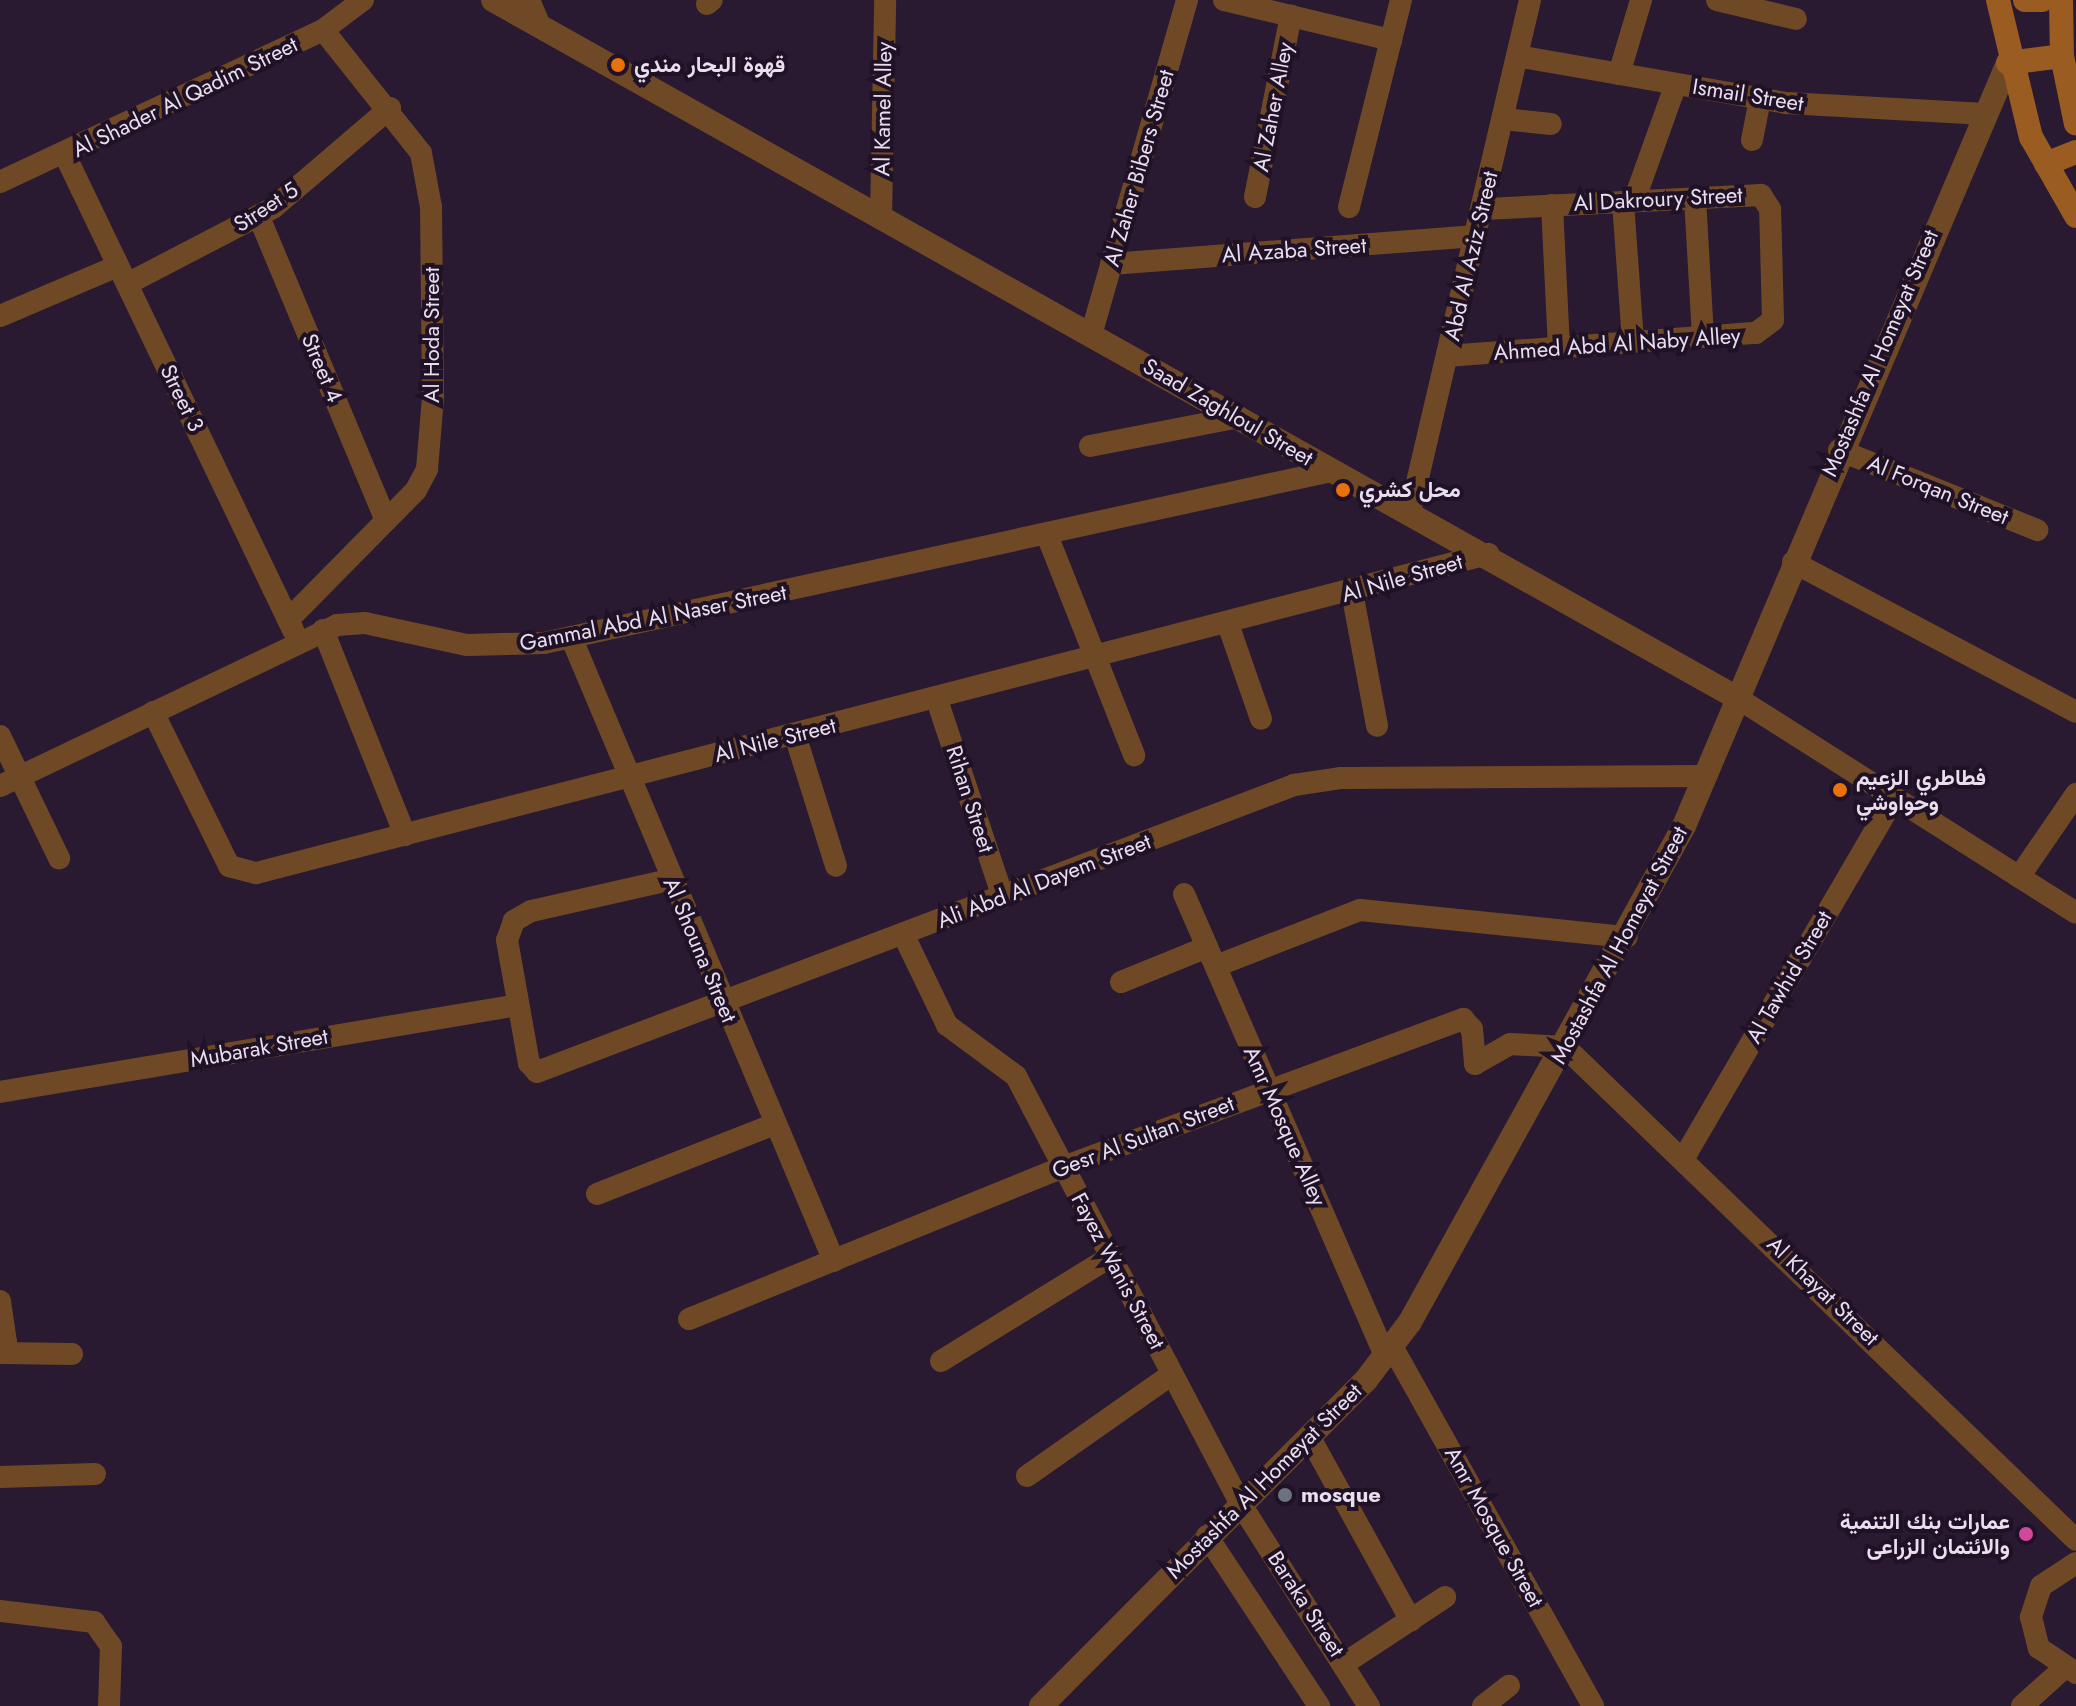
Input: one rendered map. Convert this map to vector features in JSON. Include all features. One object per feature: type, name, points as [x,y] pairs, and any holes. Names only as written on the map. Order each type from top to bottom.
[{"type":"main road","points":[[1998,0],[2008,63],[2046,164],[2076,216]]},
{"type":"main road","points":[[2025,0],[2042,0]]},
{"type":"main road","points":[[2061,0],[2062,56],[2076,124]]},
{"type":"main road","points":[[2008,63],[2062,56]]},
{"type":"main road","points":[[2046,164],[2076,152]]},
{"type":"street","name":"Al Shader Al Qadim Street","points":[[0,182],[65,155],[323,30],[363,0]]},
{"type":"street","name":"Saad Zaghloul Street","points":[[493,0],[1331,471],[1488,554],[1739,699],[2076,913]]},
{"type":"street","points":[[529,0],[540,26]]},
{"type":"street","name":"Al Kamel Alley","points":[[881,218],[885,0]]},
{"type":"street","name":"Al Zaher Bibers Street","points":[[1091,335],[1187,0]]},
{"type":"street","points":[[1224,0],[1391,40]]},
{"type":"street","points":[[1349,207],[1401,0]]},
{"type":"street","name":"Abd Al Aziz Street","points":[[1410,512],[1530,0]]},
{"type":"street","points":[[1619,74],[1641,0]]},
{"type":"street","points":[[1717,0],[1796,19]]},
{"type":"street","name":"Al Zaher Alley","points":[[1255,197],[1291,16]]},
{"type":"street","name":"Al Hoda Street","points":[[288,620],[422,480],[433,397],[429,180],[408,129],[323,30]]},
{"type":"street","name":"Ismail Street","points":[[1517,56],[1760,99],[1981,114]]},
{"type":"street","name":"Mostashfa Al Homeyat Street","points":[[1041,1706],[1389,1353],[1627,937],[1706,776],[1981,114],[2008,63]]},
{"type":"street","points":[[1633,342],[1629,201],[1676,84]]},
{"type":"street","points":[[1752,140],[1760,99]]},
{"type":"street","name":"Street 5","points":[[0,316],[122,275],[259,217],[390,108]]},
{"type":"street","points":[[1503,119],[1551,124]]},
{"type":"street","name":"Street 3","points":[[65,155],[298,642]]},
{"type":"street","points":[[1695,198],[1703,337]]},
{"type":"street","name":"Al Dakroury Street","points":[[1482,209],[1695,198],[1766,198],[1774,312]]},
{"type":"street","points":[[1552,205],[1559,348]]},
{"type":"street","name":"Street 4","points":[[259,217],[386,520]]},
{"type":"street","name":"Al Azaba Street","points":[[1111,264],[1476,236]]},
{"type":"street","name":"Ahmed Abd Al Naby Alley","points":[[1447,356],[1763,331],[1774,312]]},
{"type":"street","points":[[1090,446],[1239,417]]},
{"type":"street","name":"Al Forqan Street","points":[[1839,450],[2037,530]]},
{"type":"street","name":"Gammal Abd Al Naser Street","points":[[10,781],[323,630],[365,623],[493,647],[571,637],[1331,471]]},
{"type":"street","points":[[1047,535],[1134,755]]},
{"type":"street","name":"Al Nile Street","points":[[153,712],[236,871],[256,873],[1229,627],[1488,554]]},
{"type":"street","points":[[1793,562],[2076,712]]},
{"type":"street","points":[[1352,592],[1377,726]]},
{"type":"street","points":[[1229,627],[1261,719]]},
{"type":"street","points":[[323,630],[405,835]]},
{"type":"street","name":"Al Shouna Street","points":[[571,637],[625,778],[834,1261]]},
{"type":"street","name":"Rihan Street","points":[[937,700],[1003,897]]},
{"type":"street","points":[[795,735],[836,866]]},
{"type":"street","points":[[0,736],[10,781],[59,858]]},
{"type":"street","name":"Ali Abd Al Dayem Street","points":[[669,880],[531,911],[514,921],[507,940],[518,1005],[529,1063],[543,1074],[1003,897],[1317,781],[1706,776]]},
{"type":"street","name":"Al Tawhid Street","points":[[1685,1156],[1894,798]]},
{"type":"street","points":[[2019,877],[2074,801]]},
{"type":"street","name":"Amr Mosque Alley","points":[[1184,894],[1389,1353]]},
{"type":"street","points":[[1121,982],[1360,910],[1627,937]]},
{"type":"street","name":"Fayez Wanis Street","points":[[904,936],[947,1025],[1009,1067],[1240,1503]]},
{"type":"street","name":"Mubarak Street","points":[[0,1092],[518,1005]]},
{"type":"street","name":"Gesr Al Sultan Street","points":[[689,1319],[1063,1167],[1459,1019],[1472,1029],[1475,1064],[1510,1044],[1565,1047]]},
{"type":"street","name":"Al Khayat Street","points":[[1565,1047],[1685,1156],[2076,1540]]},
{"type":"street","points":[[597,1194],[775,1124]]},
{"type":"street","points":[[941,1361],[1110,1257]]},
{"type":"street","points":[[0,1301],[6,1342],[0,1352],[72,1354]]},
{"type":"street","name":"Amr Mosque Street","points":[[1389,1353],[1593,1706]]},
{"type":"street","points":[[1027,1476],[1172,1374]]},
{"type":"street","points":[[1309,1436],[1411,1621]]},
{"type":"street","points":[[0,1477],[95,1474]]},
{"type":"street","name":"Baraka Street","points":[[1240,1503],[1345,1663],[1369,1706]]},
{"type":"street","name":"Baraka Street","points":[[1207,1536],[1319,1706]]},
{"type":"street","points":[[2022,1706],[2070,1671],[2039,1648],[2031,1617],[2041,1586],[2076,1563]]},
{"type":"street","points":[[1345,1663],[1445,1597]]},
{"type":"street","points":[[0,1611],[80,1616],[111,1646],[109,1706]]},
{"type":"street","points":[[1483,1706],[1509,1686]]},
{"type":"place","name":"قهوة البحار مندي","points":[[618,65]]},
{"type":"place","name":"محل كشري","points":[[1343,490]]},
{"type":"place","name":"فطاطري الزعيم وحواوشي","points":[[1840,790]]},
{"type":"place","name":"mosque","points":[[1285,1495]]},
{"type":"place","name":"عمارات بنك التنمية والائتمان الزراعى","points":[[2026,1534]]}]
